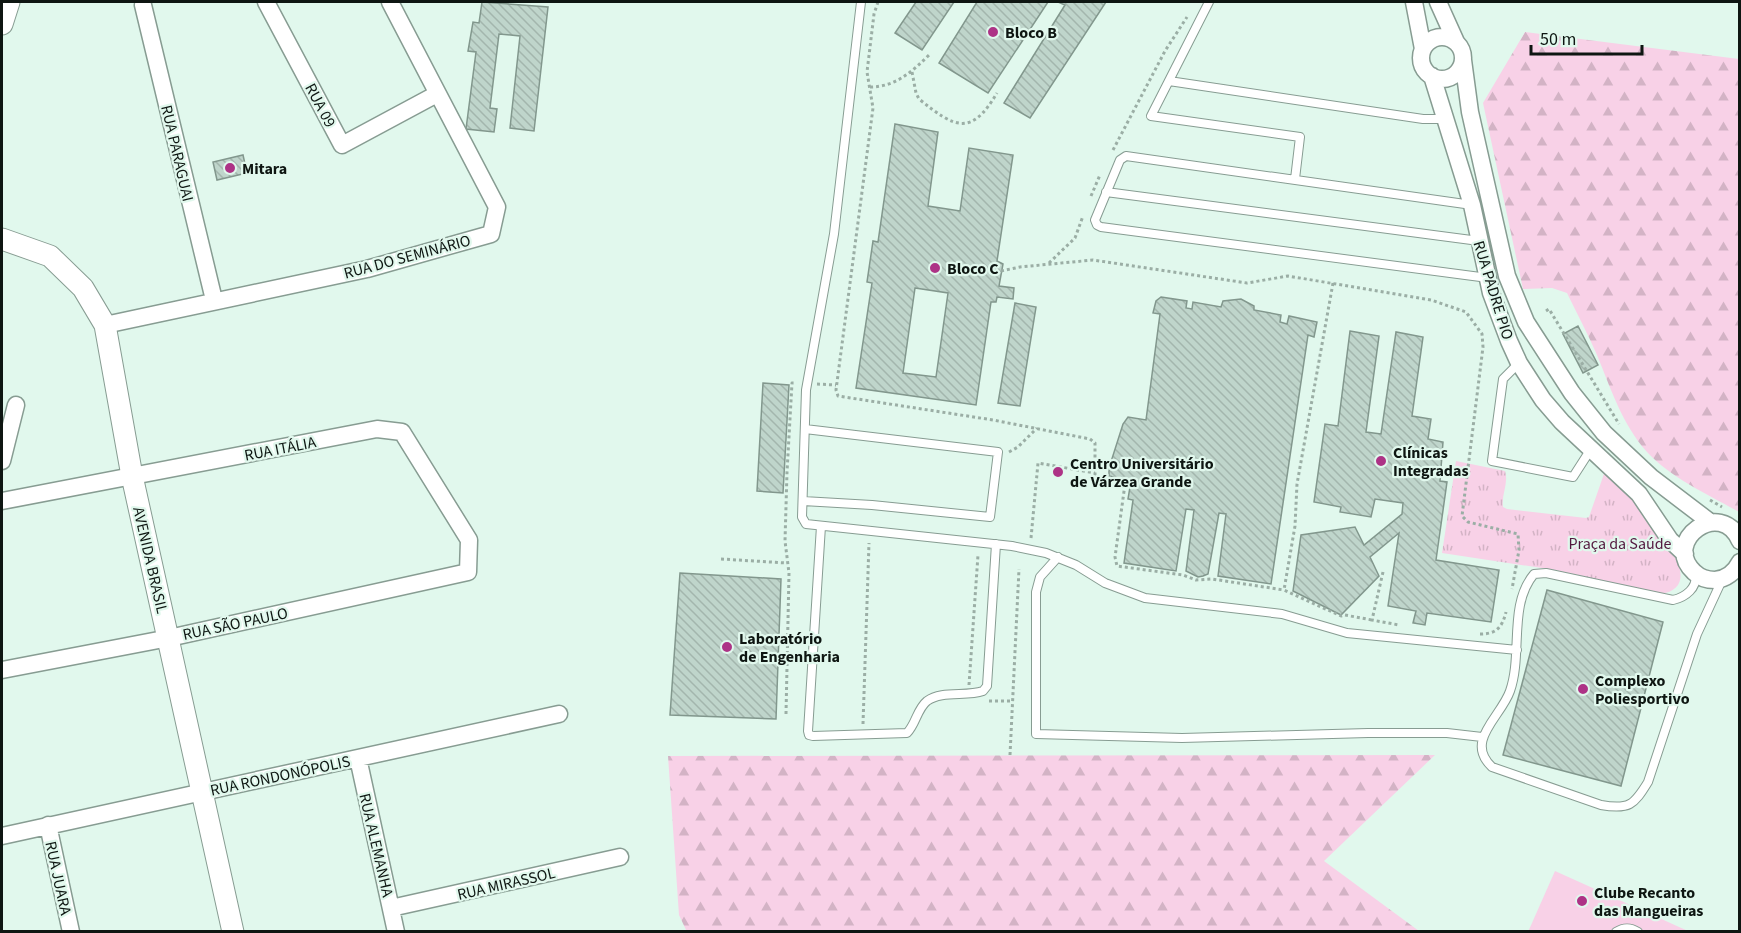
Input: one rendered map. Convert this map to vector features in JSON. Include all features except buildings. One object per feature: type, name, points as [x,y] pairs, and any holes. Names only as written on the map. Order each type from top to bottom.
[{"type":"street","points":[[2,24],[9,2]]},
{"type":"street","name":"RUA 09","points":[[266,2],[342,145],[437,94]]},
{"type":"street","name":"RUA DO SEMINÁRIO","points":[[105,324],[367,269],[491,234],[497,207],[390,2]]},
{"type":"street","points":[[1414,2],[1423,49],[1422,64],[1432,76],[1445,78],[1457,72],[1463,60],[1460,48],[1438,2]]},
{"type":"street","name":"RUA PARAGUAI","points":[[143,5],[214,300]]},
{"type":"street","points":[[1423,49],[1438,37],[1456,42]]},
{"type":"street","name":"RUA PADRE PIO","points":[[1463,60],[1470,112],[1507,276],[1526,322],[1572,393],[1604,433],[1651,477],[1710,522],[1727,526],[1739,537]]},
{"type":"street","name":"RUA PADRE PIO","points":[[1432,76],[1472,205],[1488,278],[1509,341],[1519,363],[1543,400],[1562,422],[1639,494],[1670,540],[1685,555],[1687,563],[1696,574]]},
{"type":"street","name":"AVENIDA BRASIL","points":[[2,239],[50,256],[83,288],[105,324],[132,476],[233,932]]},
{"type":"street","points":[[2,461],[16,405]]},
{"type":"street","name":"RUA ITÁLIA","points":[[2,501],[377,429],[402,432],[470,540],[468,572]]},
{"type":"street","points":[[1685,555],[1688,537],[1701,525],[1710,522]]},
{"type":"street","points":[[1696,574],[1704,578],[1730,578],[1740,562]]},
{"type":"street","name":"RUA SÃO PAULO","points":[[2,670],[169,638],[468,572]]},
{"type":"street","name":"RUA RONDONÓPOLIS","points":[[2,836],[558,714]]},
{"type":"street","name":"RUA ALEMANHA","points":[[358,758],[396,932]]},
{"type":"street","name":"RUA JUARA","points":[[48,825],[71,932]]},
{"type":"street","name":"RUA MIRASSOL","points":[[392,908],[620,857]]},
{"type":"lane","points":[[861,2],[834,234],[807,384],[803,501],[803,520],[806,524],[996,544],[1040,551],[1076,565],[1105,583],[1145,598],[1282,614],[1347,633],[1517,651]]},
{"type":"lane","points":[[1209,2],[1151,116],[1300,137],[1295,179]]},
{"type":"lane","points":[[1169,81],[1423,119],[1446,119]]},
{"type":"lane","points":[[1472,205],[1126,156],[1120,160],[1095,220],[1101,227],[1488,278]]},
{"type":"lane","points":[[1106,192],[1479,241]]},
{"type":"lane","points":[[1519,363],[1503,380],[1492,461],[1572,477],[1591,449]]},
{"type":"lane","points":[[803,501],[872,505],[990,517],[998,452],[805,429]]},
{"type":"lane","points":[[821,526],[808,734],[813,736],[907,733],[928,701],[946,695],[983,691],[987,686],[996,544]]},
{"type":"lane","points":[[1058,557],[1040,577],[1036,592],[1036,734],[1182,738],[1447,733],[1482,737]]},
{"type":"lane","points":[[1696,574],[1696,584],[1691,590],[1673,600],[1546,573],[1534,574],[1527,583],[1519,613],[1517,651],[1510,692],[1482,737],[1483,756],[1492,767],[1600,805],[1616,807],[1628,805],[1638,799],[1648,782],[1657,758],[1697,634],[1730,578]]},
{"type":"lane","points":[[1616,932],[1632,928],[1638,932]]},
{"type":"path","points":[[878,2],[874,14],[867,72],[873,108],[836,394],[841,398],[1037,428],[1093,440],[1095,443],[1095,477],[1125,484],[1115,557],[1117,566],[1183,575],[1196,580],[1212,579],[1284,590],[1341,616],[1402,626]]},
{"type":"path","points":[[1111,153],[1165,51],[1190,12]]},
{"type":"path","points":[[870,87],[882,87],[912,72],[931,53]]},
{"type":"path","points":[[912,72],[915,93],[919,99],[961,125],[970,124],[980,118],[997,93]]},
{"type":"path","points":[[1090,199],[1103,170]]},
{"type":"path","points":[[1048,264],[1075,238],[1086,210]]},
{"type":"path","points":[[1001,271],[1093,260],[1247,283],[1288,276],[1431,300],[1466,312],[1482,334],[1483,347],[1461,511],[1462,516],[1468,522],[1518,534],[1519,550],[1509,598]]},
{"type":"path","points":[[1284,590],[1295,526],[1297,484],[1333,283]]},
{"type":"path","points":[[1546,311],[1548,309],[1580,367],[1624,433]]},
{"type":"path","points":[[786,714],[789,573],[786,472],[792,383],[798,384]]},
{"type":"path","points":[[814,384],[836,386]]},
{"type":"path","points":[[998,452],[1010,452],[1037,428]]},
{"type":"path","points":[[1021,537],[1031,538],[1038,463],[1095,473]]},
{"type":"path","points":[[1706,498],[1723,508]]},
{"type":"path","points":[[862,735],[869,543]]},
{"type":"path","points":[[969,687],[978,555]]},
{"type":"path","points":[[721,559],[787,563]]},
{"type":"path","points":[[1010,755],[1019,569]]},
{"type":"path","points":[[1372,620],[1383,572]]},
{"type":"path","points":[[1479,633],[1496,632],[1502,626],[1507,609]]},
{"type":"green space","points":[[1525,32],[1739,59],[1739,512],[1667,470],[1638,441],[1618,406],[1594,347],[1567,293],[1552,288],[1523,289],[1483,103]]},
{"type":"green space","name":"Praça da Saúde","points":[[1456,461],[1505,471],[1503,507],[1507,509],[1586,518],[1589,517],[1606,468],[1663,534],[1675,555],[1681,573],[1676,587],[1660,594],[1555,570],[1442,553]]},
{"type":"green space","points":[[1435,755],[1324,861],[1419,931],[687,932],[679,915],[668,756]]},
{"type":"green space","name":"Clube Recanto das Mangueiras","points":[[1555,871],[1688,931],[1528,932]]},
{"type":"place","name":"Bloco B","points":[[993,32]]},
{"type":"place","name":"Mitara","points":[[230,168]]},
{"type":"place","name":"Bloco C","points":[[935,268]]},
{"type":"place","name":"Clínicas Integradas","points":[[1381,461]]},
{"type":"place","name":"Centro Universitário de Várzea Grande","points":[[1058,472]]},
{"type":"place","name":"Laboratório de Engenharia","points":[[727,647]]},
{"type":"place","name":"Complexo Poliesportivo","points":[[1583,689]]},
{"type":"place","name":"Clube Recanto das Mangueiras","points":[[1582,901]]}]
